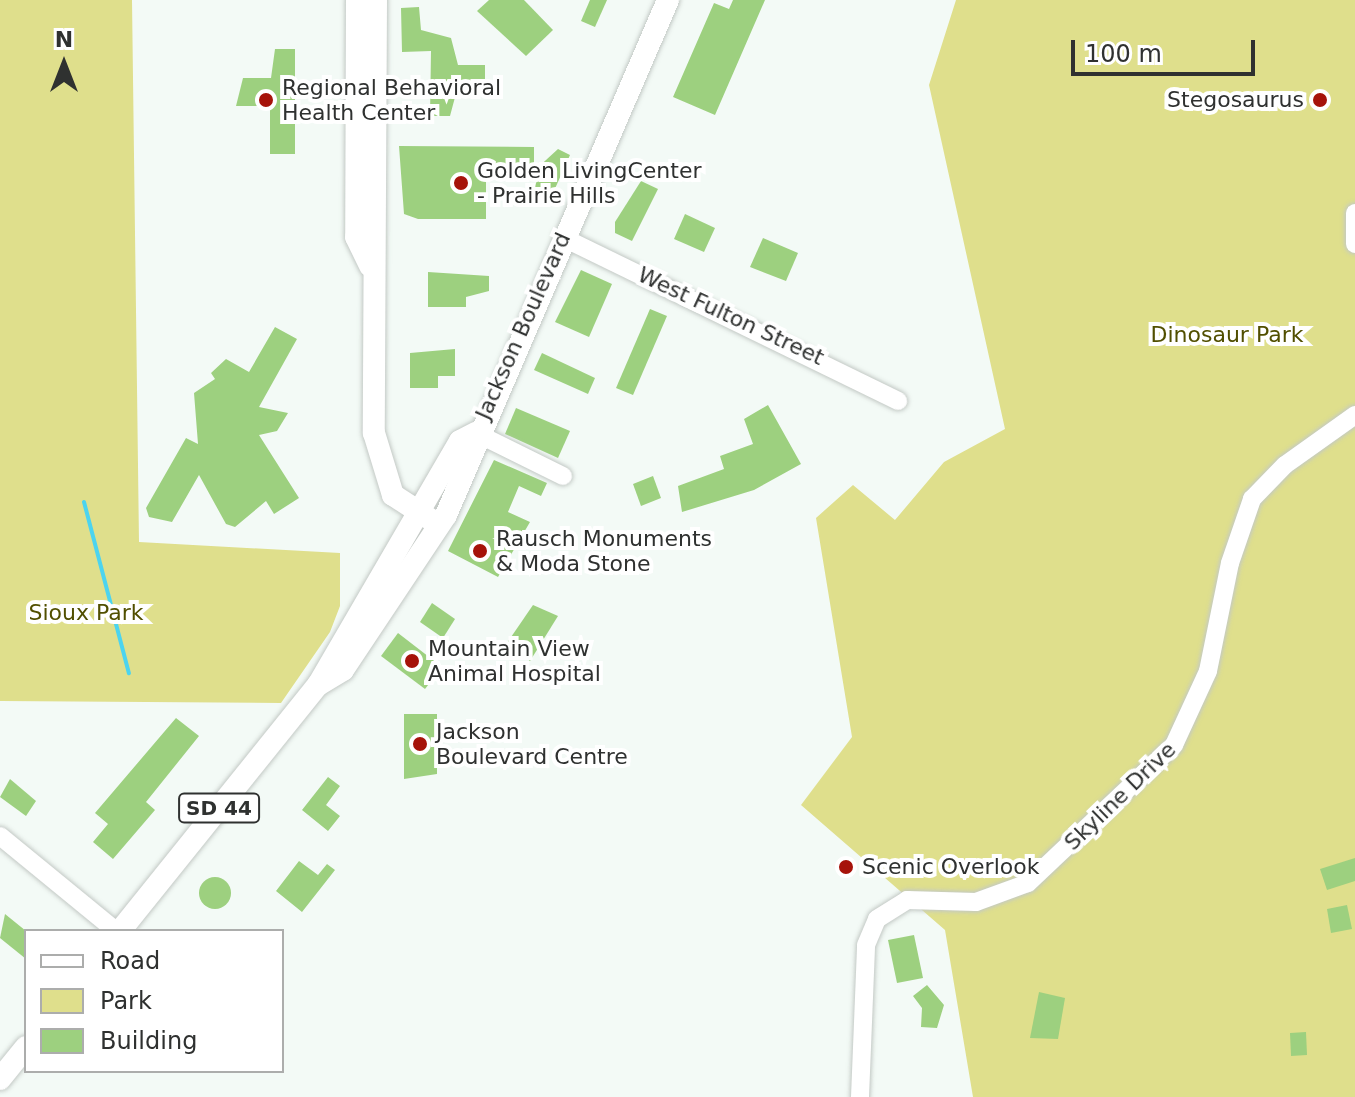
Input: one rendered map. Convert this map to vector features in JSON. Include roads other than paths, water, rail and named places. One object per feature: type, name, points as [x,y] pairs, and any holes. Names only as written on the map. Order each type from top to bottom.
[{"type":"main road","points":[[357,0],[356,237],[370,266]]},
{"type":"main road","points":[[376,0],[370,266],[381,471],[393,495],[441,526]]},
{"type":"main road","name":"Jackson Boulevard","points":[[120,929],[318,685],[343,670],[441,526],[478,449],[476,433],[668,0]]},
{"type":"main road","name":"Jackson Boulevard","points":[[318,685],[327,659],[420,513],[460,441],[476,433]]},
{"type":"main road","points":[[0,1079],[24,1049]]},
{"type":"street","points":[[1355,213],[1355,244]]},
{"type":"street","name":"West Fulton Street","points":[[562,237],[898,401]]},
{"type":"street","name":"Skyline Drive","points":[[860,1097],[866,945],[877,919],[907,900],[976,902],[1028,883],[1164,755],[1197,705],[1252,499],[1285,465],[1355,415]]},
{"type":"street","points":[[476,433],[563,476]]},
{"type":"street","points":[[0,836],[116,929]]},
{"type":"waterway","points":[[84,502],[129,673]]},
{"type":"place","name":"Regional Behavioral Health Center","points":[[266,100]]},
{"type":"place","name":"Stegosaurus","points":[[1320,100]]},
{"type":"place","name":"Golden LivingCenter - Prairie Hills","points":[[461,183]]},
{"type":"place","name":"Rausch Monuments & Moda Stone","points":[[480,551]]},
{"type":"place","name":"Mountain View Animal Hospital","points":[[412,661]]},
{"type":"place","name":"Jackson Boulevard Centre","points":[[420,744]]},
{"type":"place","name":"Scenic Overlook","points":[[846,867]]},
{"type":"park label","name":"Dinosaur Park","points":[[1227,335]]},
{"type":"park label","name":"Sioux Park","points":[[86,613]]}]
